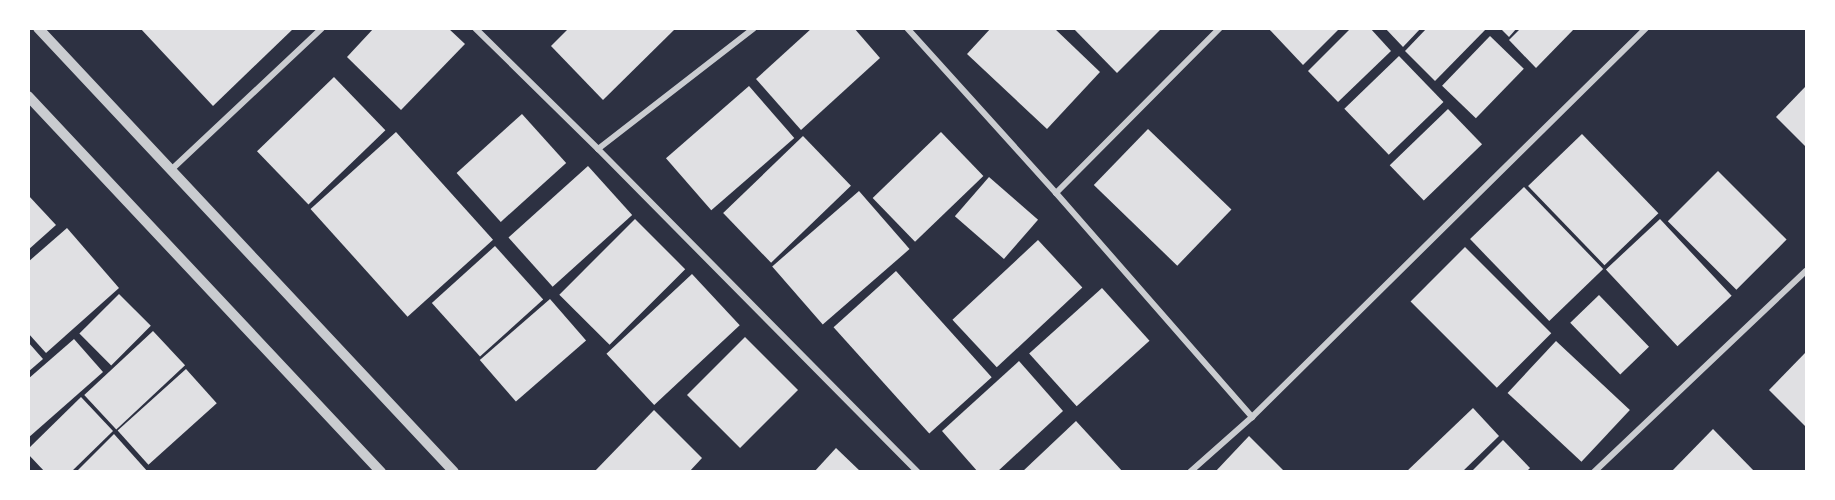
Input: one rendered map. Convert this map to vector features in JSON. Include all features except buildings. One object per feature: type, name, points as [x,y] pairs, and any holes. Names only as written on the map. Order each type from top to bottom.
[{"type":"street","points":[[38,28],[454,471]]},
{"type":"street","points":[[171,170],[322,28]]},
{"type":"street","points":[[475,28],[598,148],[918,471]]},
{"type":"street","points":[[598,148],[754,28]]},
{"type":"street","points":[[908,28],[1056,192],[1252,417]]},
{"type":"street","points":[[1056,192],[1220,28]]},
{"type":"street","points":[[1190,471],[1252,417],[1646,28]]},
{"type":"street","points":[[28,96],[381,471]]},
{"type":"street","points":[[1594,471],[1806,271]]}]
